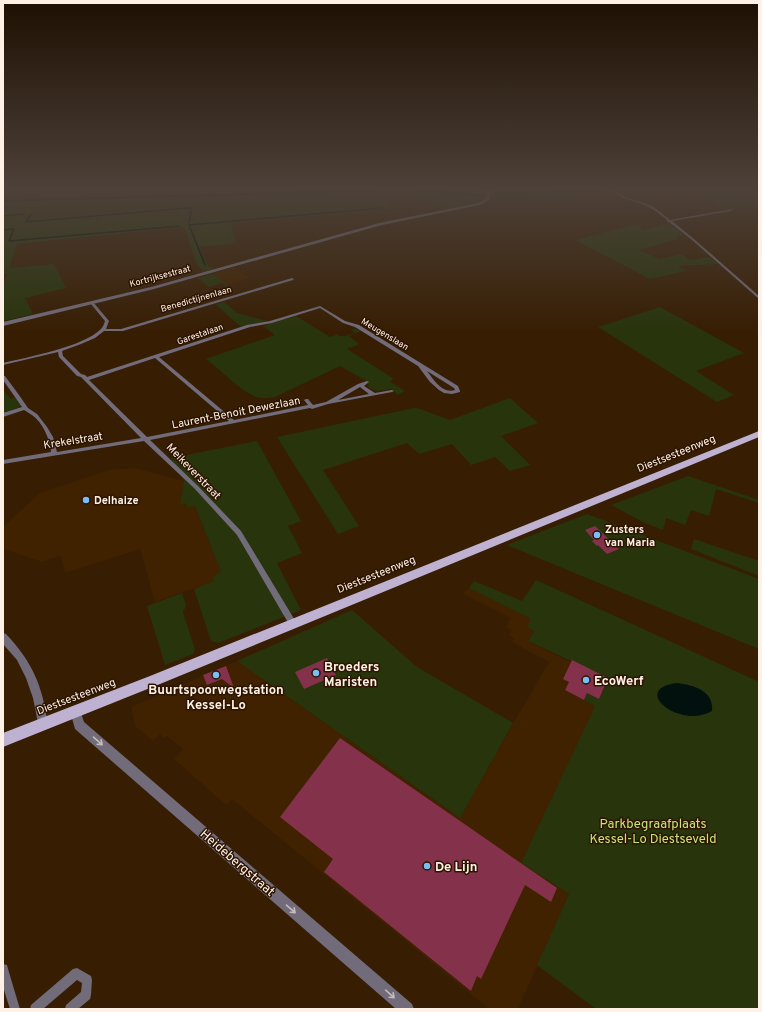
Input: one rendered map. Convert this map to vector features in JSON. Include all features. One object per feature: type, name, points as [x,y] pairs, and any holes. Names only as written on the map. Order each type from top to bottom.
[{"type":"main road","name":"Diestsesteenweg","points":[[3,740],[293,624],[759,434]]},
{"type":"street","name":"Kortrijksestraat","points":[[3,324],[152,288],[335,237]]},
{"type":"street","points":[[686,237],[759,298]]},
{"type":"street","name":"Benedictijnenlaan","points":[[104,330],[121,330],[292,279]]},
{"type":"street","points":[[3,364],[60,350],[88,340],[104,330],[107,321],[92,302]]},
{"type":"street","name":"Garestalaan","points":[[87,379],[218,336],[320,307]]},
{"type":"street","name":"Meugenslaan","points":[[320,307],[344,322],[357,326],[420,365],[447,382],[458,391],[450,393],[443,392],[420,365]]},
{"type":"street","points":[[218,336],[223,340]]},
{"type":"street","name":"Meikeverstraat","points":[[60,350],[61,356],[80,375],[87,379],[128,422],[228,520],[248,545],[293,624]]},
{"type":"street","points":[[156,357],[233,422]]},
{"type":"street","points":[[3,378],[24,403],[25,408],[34,415],[50,435],[53,442],[54,453]]},
{"type":"street","name":"Laurent-Benoit Dewezlaan","points":[[328,403],[367,382]]},
{"type":"street","points":[[436,384],[447,382]]},
{"type":"street","points":[[360,385],[372,394]]},
{"type":"street","name":"Laurent-Benoit Dewezlaan","points":[[147,439],[392,391]]},
{"type":"street","points":[[306,400],[312,407]]},
{"type":"street","points":[[3,415],[25,408]]},
{"type":"street","name":"Krekelstraat","points":[[3,462],[147,439]]},
{"type":"street","points":[[3,637],[29,670],[34,680],[43,724]]},
{"type":"street","name":"Heidebergstraat","points":[[75,711],[79,726],[407,1009]]},
{"type":"street","points":[[3,969],[15,1009]]},
{"type":"street","points":[[35,1009],[77,974],[87,980],[86,995],[70,1009]]},
{"type":"shaded area","points":[[235,267],[250,278],[225,286],[222,283],[208,288],[197,278]]},
{"type":"shaded area","points":[[134,468],[184,481],[188,507],[195,506],[222,573],[215,581],[155,602],[140,549],[65,573],[61,555],[43,562],[3,549],[3,527],[40,493],[109,470]]},
{"type":"shaded area","points":[[469,588],[532,619],[534,631],[528,641],[571,662],[563,678],[569,682],[565,690],[596,706],[521,863],[569,894],[518,1009],[489,1009],[232,799],[226,805],[174,759],[183,749],[167,736],[164,738],[160,734],[153,741],[135,726],[131,707],[237,661],[459,817],[549,662],[512,642],[514,639],[509,635],[512,630],[506,627],[511,618],[463,594]]},
{"type":"shaded area","points":[[677,683],[690,685],[702,690],[710,698],[712,711],[699,715],[686,715],[674,712],[664,706],[659,700],[658,693],[663,687]]},
{"type":"green space","points":[[3,237],[84,237],[17,244],[9,268],[54,264],[66,288],[25,298],[33,314],[3,321],[3,285],[7,274],[3,274]]},
{"type":"green space","points":[[187,237],[235,237],[236,243],[199,247],[208,266],[215,268],[200,273],[203,270],[197,265]]},
{"type":"green space","points":[[586,237],[675,237],[679,239],[639,250],[659,259],[681,254],[690,260],[710,257],[718,264],[678,266],[687,271],[650,279],[575,240]]},
{"type":"green space","points":[[213,274],[228,285],[225,286],[222,283],[209,287],[198,278]]},
{"type":"green space","points":[[224,302],[237,313],[267,321],[241,327],[215,304]]},
{"type":"green space","points":[[660,307],[744,353],[696,371],[734,395],[717,402],[598,327]]},
{"type":"green space","points":[[296,316],[330,337],[339,334],[338,336],[346,336],[355,333],[351,330],[356,329],[361,331],[349,336],[359,344],[350,348],[347,346],[349,348],[347,349],[391,377],[393,379],[390,382],[405,391],[398,395],[392,389],[377,391],[369,388],[368,382],[340,366],[275,397],[258,398],[243,390],[206,359],[275,335],[263,326]]},
{"type":"green space","points":[[3,390],[11,399],[16,397],[21,405],[20,407],[4,413]]},
{"type":"green space","points":[[510,398],[538,423],[501,436],[530,465],[510,471],[495,457],[471,465],[452,444],[419,454],[407,443],[323,470],[359,526],[338,534],[277,437],[414,408],[450,420]]},
{"type":"green space","points":[[257,441],[301,521],[288,526],[302,553],[277,563],[301,610],[218,643],[211,641],[194,589],[214,581],[213,576],[221,572],[195,506],[188,508],[186,503],[180,505],[184,481],[171,458]]},
{"type":"green space","points":[[688,476],[759,500],[759,503],[716,489],[709,516],[691,510],[685,525],[666,518],[663,530],[645,523],[611,505]]},
{"type":"green space","points":[[587,514],[759,579],[759,649],[507,545]]},
{"type":"green space","points":[[694,539],[759,561],[759,576],[691,549]]},
{"type":"green space","name":"Parkbegraafplaats Kessel-Lo Diestseveld","points":[[536,580],[759,682],[759,1009],[596,1009],[537,965],[569,894],[521,863],[595,706],[584,700],[587,693],[599,699],[608,678],[528,641],[534,631],[527,627],[531,619],[469,588],[474,581],[522,601]]},
{"type":"green space","points":[[182,593],[186,606],[183,612],[195,650],[193,654],[165,665],[147,606]]},
{"type":"green space","points":[[352,610],[417,667],[513,723],[460,818],[237,661]]},
{"type":"building","name":"Zusters van Maria","points":[[595,526],[619,549],[607,554],[598,545],[597,546],[585,530]]},
{"type":"building","name":"Broeders Maristen","points":[[327,658],[336,675],[304,689],[295,672]]},
{"type":"building","name":"EcoWerf","points":[[572,660],[608,678],[599,699],[587,693],[584,700],[565,690],[569,682],[563,679]]},
{"type":"building","name":"Buurtspoorwegstation Kessel-Lo","points":[[226,666],[234,688],[222,679],[207,685],[203,675]]},
{"type":"building","name":"De Lijn","points":[[340,738],[557,888],[551,902],[525,885],[481,979],[477,976],[471,991],[324,872],[333,859],[280,817]]},
{"type":"waterway","points":[[11,237],[9,241],[52,237]]},
{"type":"waterway","points":[[194,237],[205,265]]},
{"type":"place","name":"Delhaize","points":[[86,500]]},
{"type":"place","name":"Zusters van Maria","points":[[597,535]]},
{"type":"place","name":"Broeders Maristen","points":[[316,673]]},
{"type":"place","name":"Buurtspoorwegstation Kessel-Lo","points":[[216,675]]},
{"type":"place","name":"EcoWerf","points":[[586,680]]},
{"type":"place","name":"De Lijn","points":[[427,866]]}]
